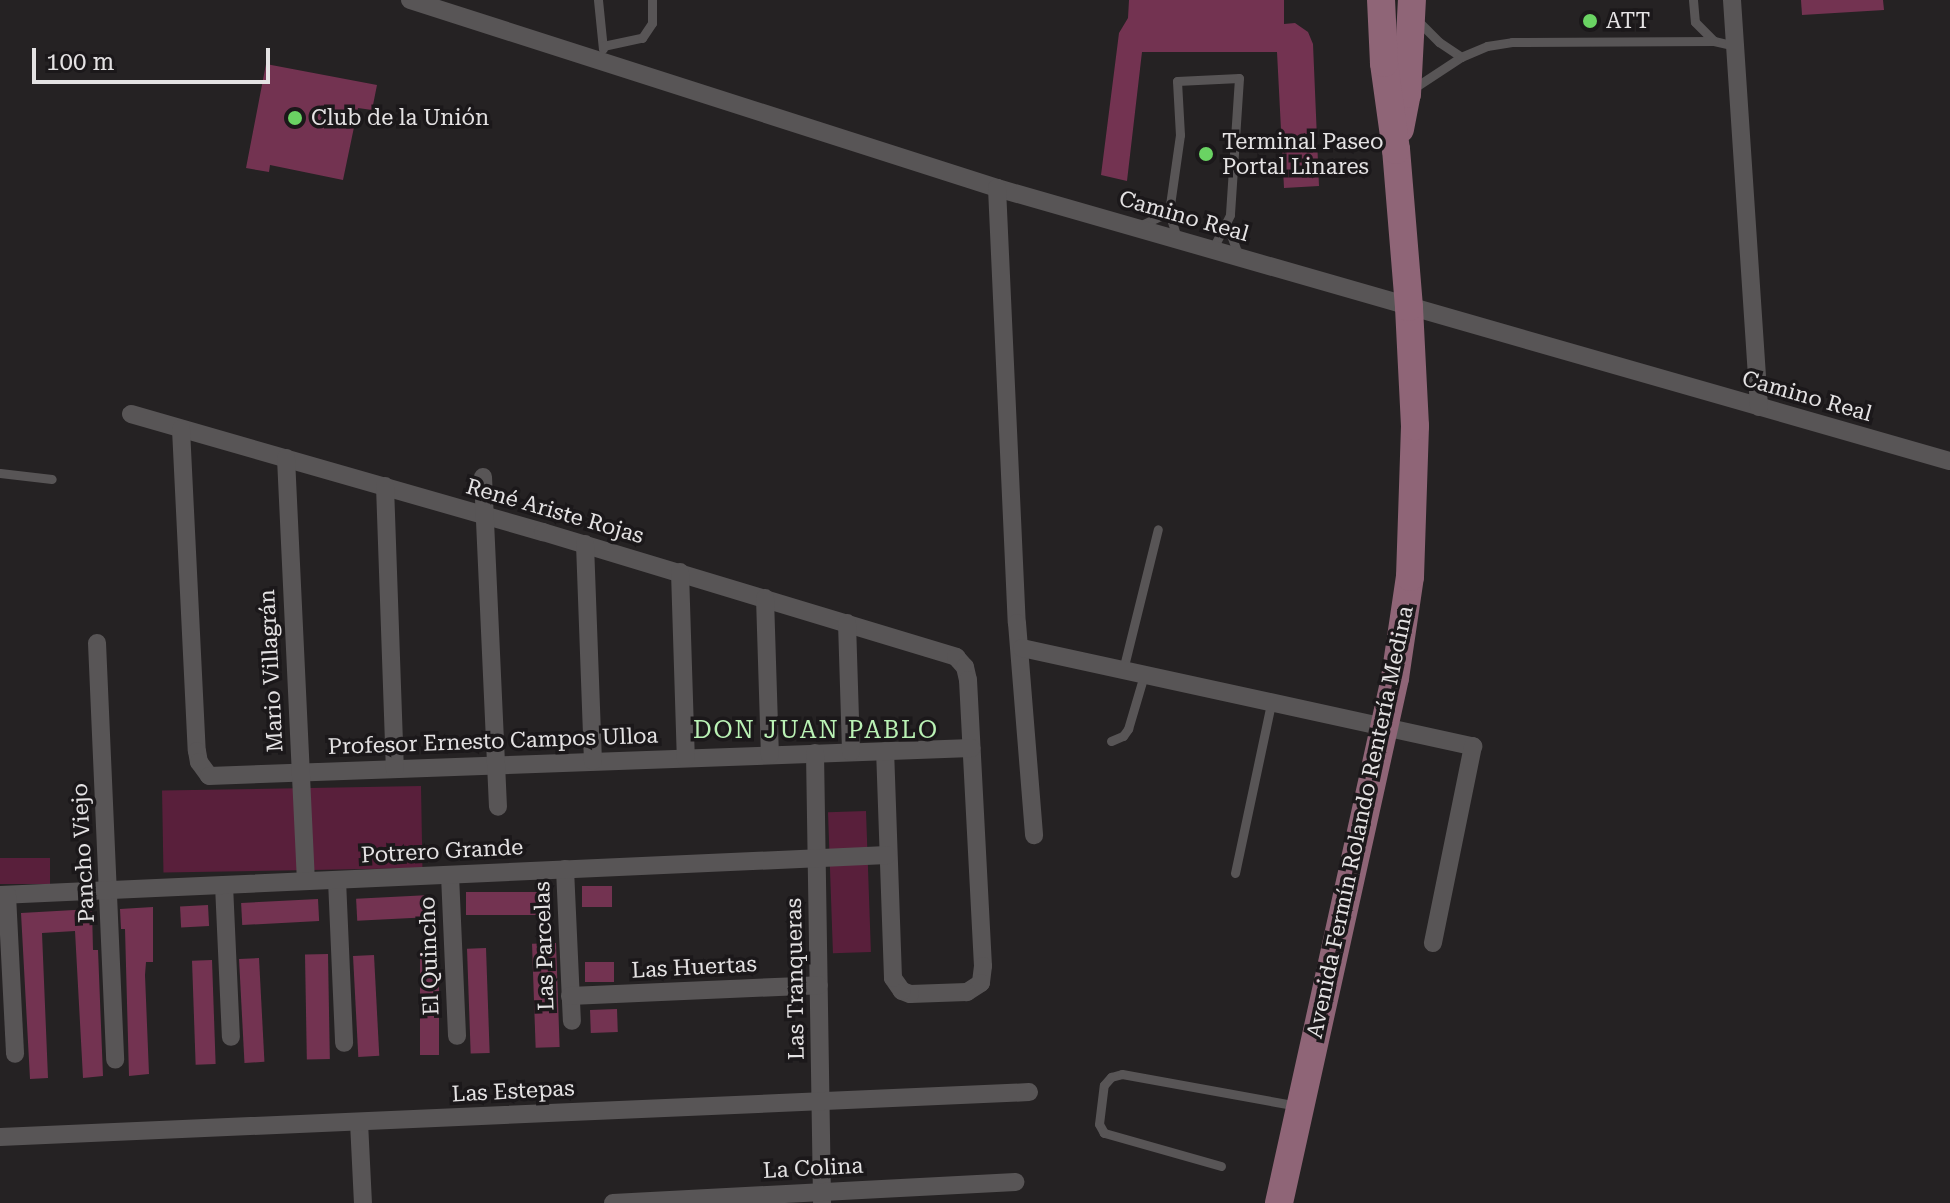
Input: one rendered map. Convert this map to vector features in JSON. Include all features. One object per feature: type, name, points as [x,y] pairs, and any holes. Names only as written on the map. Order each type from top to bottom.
[{"type":"main road","name":"Avenida Fermín Rolando Rentería Medina","points":[[1279,1203],[1403,628],[1414,527],[1415,426],[1409,307],[1396,150],[1384,63],[1381,0]]},
{"type":"main road","name":"Avenida Fermín Rolando Rentería Medina","points":[[1396,150],[1407,94],[1412,5]]},
{"type":"street","name":"Camino Real","points":[[410,0],[603,54],[997,188],[1950,461]]},
{"type":"street","points":[[1732,0],[1723,43],[1759,407]]},
{"type":"street","points":[[997,188],[1017,623],[1022,648],[1034,835]]},
{"type":"street","name":"René Ariste Rojas","points":[[131,414],[944,651],[961,662],[968,680],[971,748]]},
{"type":"street","name":"Profesor Ernesto Campos Ulloa","points":[[181,429],[197,751],[199,762],[209,776],[971,748]]},
{"type":"street","name":"Mario Villagrán","points":[[286,458],[306,881]]},
{"type":"street","points":[[483,477],[498,807]]},
{"type":"street","points":[[385,486],[395,769]]},
{"type":"street","points":[[585,544],[593,761]]},
{"type":"street","points":[[680,572],[686,758]]},
{"type":"street","points":[[765,598],[770,755]]},
{"type":"street","points":[[847,623],[851,752]]},
{"type":"street","name":"Pancho Viejo","points":[[97,643],[115,1060]]},
{"type":"street","points":[[1022,648],[1473,746],[1433,943]]},
{"type":"street","points":[[885,751],[891,970],[895,985],[910,994],[967,992],[981,983],[971,748]]},
{"type":"street","name":"Las Tranqueras","points":[[815,753],[822,1197]]},
{"type":"street","name":"Potrero Grande","points":[[4,895],[887,855]]},
{"type":"street","name":"Las Parcelas","points":[[565,869],[572,1021]]},
{"type":"street","name":"El Quincho","points":[[450,875],[457,1036]]},
{"type":"street","points":[[337,880],[344,1043]]},
{"type":"street","points":[[224,885],[231,1037]]},
{"type":"street","points":[[4,895],[15,1054]]},
{"type":"street","name":"Las Huertas","points":[[570,996],[819,985]]},
{"type":"street","name":"Las Estepas","points":[[0,1137],[1029,1092]]},
{"type":"street","points":[[359,1122],[363,1203]]},
{"type":"street","name":"La Colina","points":[[613,1203],[822,1197],[1015,1182]]},
{"type":"lane","points":[[598,0],[603,54],[642,38],[652,23],[652,0]]},
{"type":"lane","points":[[1693,0],[1695,22],[1723,43]]},
{"type":"lane","points":[[1412,5],[1432,36],[1461,57]]},
{"type":"lane","points":[[1407,94],[1461,57],[1487,46],[1536,40],[1723,43]]},
{"type":"lane","points":[[1177,239],[1169,212],[1180,135],[1177,81],[1239,78],[1227,224],[1238,256]]},
{"type":"lane","points":[[1136,227],[1169,212]]},
{"type":"lane","points":[[1213,249],[1227,224]]},
{"type":"lane","points":[[0,473],[52,479]]},
{"type":"lane","points":[[1123,670],[1158,529]]},
{"type":"lane","points":[[1111,741],[1123,736],[1128,729],[1144,675]]},
{"type":"lane","points":[[1235,873],[1271,703]]},
{"type":"lane","points":[[1221,1166],[1104,1133],[1099,1124],[1104,1085],[1111,1077],[1122,1074],[1300,1107]]},
{"type":"shaded area","points":[[421,786],[422,868],[163,873],[162,791]]},
{"type":"shaded area","points":[[866,811],[871,952],[833,953],[828,812]]},
{"type":"shaded area","points":[[0,858],[50,858],[50,884],[0,884]]},
{"type":"building","points":[[1129,0],[1284,0],[1284,24],[1295,23],[1308,32],[1313,44],[1319,186],[1284,188],[1277,52],[1142,52],[1127,181],[1101,175],[1119,33],[1128,18]]},
{"type":"building","points":[[1801,0],[1883,0],[1884,10],[1802,15]]},
{"type":"building","name":"Club de la Unión","points":[[266,64],[377,85],[372,110],[358,108],[343,180],[270,165],[269,172],[246,168]]},
{"type":"building","points":[[582,886],[612,886],[612,907],[582,907]]},
{"type":"building","points":[[466,892],[546,892],[546,915],[466,915]]},
{"type":"building","points":[[430,895],[431,917],[357,921],[356,899]]},
{"type":"building","points":[[318,899],[319,921],[242,925],[241,903]]},
{"type":"building","points":[[208,905],[209,926],[181,927],[180,906]]},
{"type":"building","points":[[153,907],[153,962],[146,962],[145,975],[149,1074],[129,1076],[125,929],[121,929],[120,909]]},
{"type":"building","points":[[92,909],[93,950],[98,950],[103,1076],[83,1078],[75,931],[42,933],[48,1078],[30,1079],[21,913]]},
{"type":"building","points":[[556,943],[560,1047],[536,1048],[532,944]]},
{"type":"building","points":[[486,948],[490,1053],[471,1054],[467,949]]},
{"type":"building","points":[[420,953],[439,953],[439,1055],[420,1055]]},
{"type":"building","points":[[305,954],[328,954],[330,1059],[307,1059]]},
{"type":"building","points":[[374,955],[379,1056],[358,1057],[353,956]]},
{"type":"building","points":[[259,958],[264,1062],[244,1063],[239,959]]},
{"type":"building","points":[[212,960],[216,1064],[196,1065],[192,961]]},
{"type":"building","points":[[585,962],[614,962],[614,982],[585,982]]},
{"type":"building","points":[[617,1009],[618,1032],[591,1033],[590,1010]]},
{"type":"place","name":"ATT","points":[[1590,21]]},
{"type":"place","name":"Club de la Unión","points":[[295,118]]},
{"type":"place","name":"Terminal Paseo Portal Linares","points":[[1206,154]]},
{"type":"district","name":"DON JUAN PABLO","points":[[816,731]]}]
